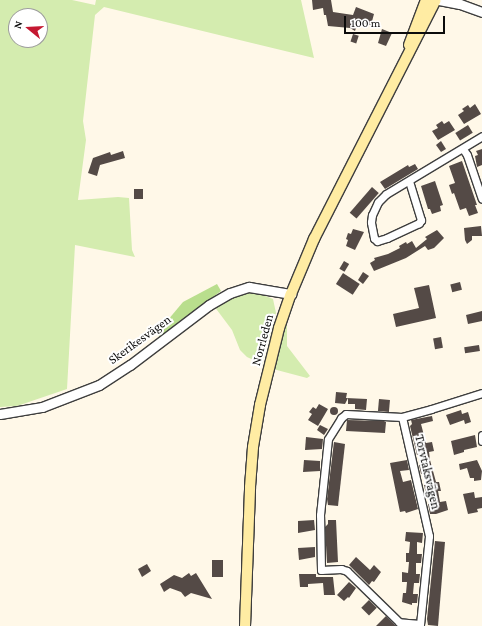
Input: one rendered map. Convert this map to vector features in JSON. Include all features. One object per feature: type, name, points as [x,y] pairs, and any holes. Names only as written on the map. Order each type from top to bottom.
[{"type":"main road","name":"Norrleden","points":[[394,85],[426,0]]},
{"type":"main road","name":"Norrleden","points":[[245,626],[250,487],[253,448],[265,384],[279,328],[291,294],[314,239],[438,0]]},
{"type":"street","points":[[438,0],[458,2],[482,12]]},
{"type":"street","points":[[409,181],[421,220],[419,223],[387,238],[377,240],[374,238],[371,222],[374,208],[386,194],[463,149],[482,136]]},
{"type":"street","points":[[463,149],[469,161],[482,199]]},
{"type":"street","name":"Skerikesvägen","points":[[0,414],[42,407],[99,385],[130,365],[209,305],[230,293],[249,287],[291,294]]},
{"type":"street","points":[[402,417],[431,410],[482,393]]},
{"type":"street","name":"Torvtaksvägen","points":[[346,414],[402,417],[429,536],[420,624],[399,622],[347,571],[341,569],[321,570],[320,515],[328,439],[341,418],[346,414]]},
{"type":"street","points":[[482,435],[482,441]]},
{"type":"green space","points":[[0,0],[72,0],[95,5],[96,0],[301,0],[314,58],[104,7],[95,15],[83,121],[86,140],[78,200],[118,197],[129,198],[132,250],[135,257],[75,245],[67,389],[17,406],[0,407]]},
{"type":"green space","points":[[217,284],[221,291],[160,337],[157,333],[183,302]]},
{"type":"green space","points":[[253,291],[273,299],[276,313],[262,364],[247,357],[240,350],[232,330],[214,306],[231,296]]},
{"type":"green space","points":[[287,319],[287,346],[310,376],[307,378],[273,369]]},
{"type":"building","points":[[312,0],[331,0],[333,12],[353,15],[356,7],[374,14],[371,25],[358,22],[355,31],[350,28],[328,26],[323,8],[313,10]]},
{"type":"building","points":[[382,29],[392,33],[386,46],[378,43]]},
{"type":"building","points":[[353,34],[359,36],[356,43],[351,42]]},
{"type":"building","points":[[475,104],[481,114],[464,124],[458,115],[464,111],[462,109],[468,105],[470,108]]},
{"type":"building","points":[[442,121],[444,124],[449,121],[455,130],[438,140],[432,131],[438,128],[436,125]]},
{"type":"building","points":[[468,125],[473,133],[460,141],[455,133]]},
{"type":"building","points":[[441,141],[446,149],[441,152],[436,145]]},
{"type":"building","points":[[482,149],[482,165],[477,167],[475,156],[478,155],[476,151]]},
{"type":"building","points":[[123,151],[125,158],[100,165],[97,176],[88,173],[93,158],[110,152],[111,155]]},
{"type":"building","points":[[462,161],[477,205],[475,205],[478,213],[469,216],[466,208],[460,210],[454,193],[452,194],[449,185],[455,183],[449,166]]},
{"type":"building","points":[[415,164],[418,169],[385,189],[380,182],[408,165],[409,167]]},
{"type":"building","points":[[435,181],[443,205],[440,206],[441,211],[432,214],[430,209],[428,209],[421,186]]},
{"type":"building","points":[[372,187],[379,193],[356,219],[350,213]]},
{"type":"building","points":[[134,189],[143,189],[143,199],[134,199]]},
{"type":"building","points":[[481,226],[482,236],[472,236],[472,240],[467,244],[465,240],[464,228]]},
{"type":"building","points":[[353,229],[364,232],[355,250],[346,246],[348,233],[351,234]]},
{"type":"building","points":[[437,230],[444,238],[434,248],[428,250],[425,246],[406,258],[374,271],[370,263],[375,260],[374,258],[388,254],[400,248],[399,246],[406,242],[407,244],[412,241],[416,248],[427,239],[425,237]]},
{"type":"building","points":[[344,261],[349,264],[345,272],[339,269]]},
{"type":"building","points":[[363,272],[369,276],[363,284],[358,280]]},
{"type":"building","points":[[343,273],[360,284],[353,295],[336,284]]},
{"type":"building","points":[[460,282],[462,290],[452,292],[450,284]]},
{"type":"building","points":[[429,285],[436,318],[396,327],[393,314],[419,308],[414,288]]},
{"type":"building","points":[[482,311],[482,321],[468,324],[466,315]]},
{"type":"building","points":[[441,337],[443,348],[435,349],[433,338]]},
{"type":"building","points":[[479,345],[480,351],[465,353],[464,347]]},
{"type":"building","points":[[336,392],[347,393],[346,398],[348,398],[345,404],[335,403]]},
{"type":"building","points":[[348,398],[367,399],[366,410],[355,409],[355,404],[348,404]]},
{"type":"building","points":[[379,399],[390,400],[389,412],[378,411]]},
{"type":"building","points":[[319,404],[328,409],[318,426],[308,420],[312,414],[309,412],[313,407],[316,409]]},
{"type":"building","points":[[332,407],[336,407],[338,411],[336,415],[332,415],[330,413],[330,409]]},
{"type":"building","points":[[461,410],[462,414],[468,412],[471,422],[465,424],[464,420],[450,425],[446,415]]},
{"type":"building","points":[[432,416],[433,421],[421,424],[426,443],[432,442],[434,451],[429,452],[430,460],[436,482],[439,482],[441,491],[438,491],[440,502],[446,501],[448,510],[436,514],[430,514],[428,504],[433,503],[431,493],[426,494],[424,485],[429,484],[426,473],[421,474],[419,465],[424,464],[422,454],[417,455],[410,426],[412,424],[411,420]]},
{"type":"building","points":[[347,420],[384,421],[386,422],[385,433],[346,431]]},
{"type":"building","points":[[320,425],[328,429],[324,435],[317,430]]},
{"type":"building","points":[[475,435],[477,447],[464,450],[464,452],[454,455],[451,441]]},
{"type":"building","points":[[306,437],[323,439],[322,449],[305,450]]},
{"type":"building","points":[[334,442],[345,444],[338,506],[328,505],[327,499]]},
{"type":"building","points":[[304,460],[320,461],[320,471],[303,472]]},
{"type":"building","points":[[407,460],[409,470],[400,471],[403,482],[411,480],[418,509],[406,513],[405,511],[400,512],[390,463]]},
{"type":"building","points":[[477,460],[482,471],[481,480],[474,481],[474,478],[470,478],[467,468],[460,470],[459,464]]},
{"type":"building","points":[[474,492],[475,498],[482,497],[482,508],[477,509],[478,512],[468,514],[463,494]]},
{"type":"building","points":[[314,520],[315,530],[298,533],[298,521]]},
{"type":"building","points":[[328,520],[336,520],[338,562],[327,563],[325,527],[328,524]]},
{"type":"building","points":[[406,532],[423,533],[422,543],[417,542],[417,554],[422,554],[421,563],[416,563],[416,574],[420,574],[419,583],[414,583],[413,594],[418,594],[417,603],[412,603],[412,605],[402,602],[403,593],[406,593],[407,582],[402,582],[402,572],[408,573],[409,562],[406,562],[406,553],[409,553],[410,542],[405,541]]},
{"type":"building","points":[[435,541],[445,542],[438,626],[428,625],[427,619]]},
{"type":"building","points":[[315,547],[315,557],[299,560],[298,548]]},
{"type":"building","points":[[356,557],[370,570],[374,565],[381,572],[374,582],[372,581],[369,585],[349,565]]},
{"type":"building","points":[[212,560],[223,560],[223,577],[212,577]]},
{"type":"building","points":[[147,564],[151,571],[142,577],[138,569]]},
{"type":"building","points":[[189,573],[191,576],[196,573],[212,599],[191,593],[185,597],[181,592],[170,588],[164,592],[160,584],[174,575],[182,578]]},
{"type":"building","points":[[299,574],[316,574],[316,577],[333,577],[335,595],[324,595],[323,583],[308,584],[308,587],[300,587]]},
{"type":"building","points":[[349,582],[356,588],[349,598],[348,597],[344,601],[337,595]]},
{"type":"building","points":[[369,600],[377,608],[369,616],[361,608]]},
{"type":"building","points":[[386,616],[396,626],[376,626]]}]
